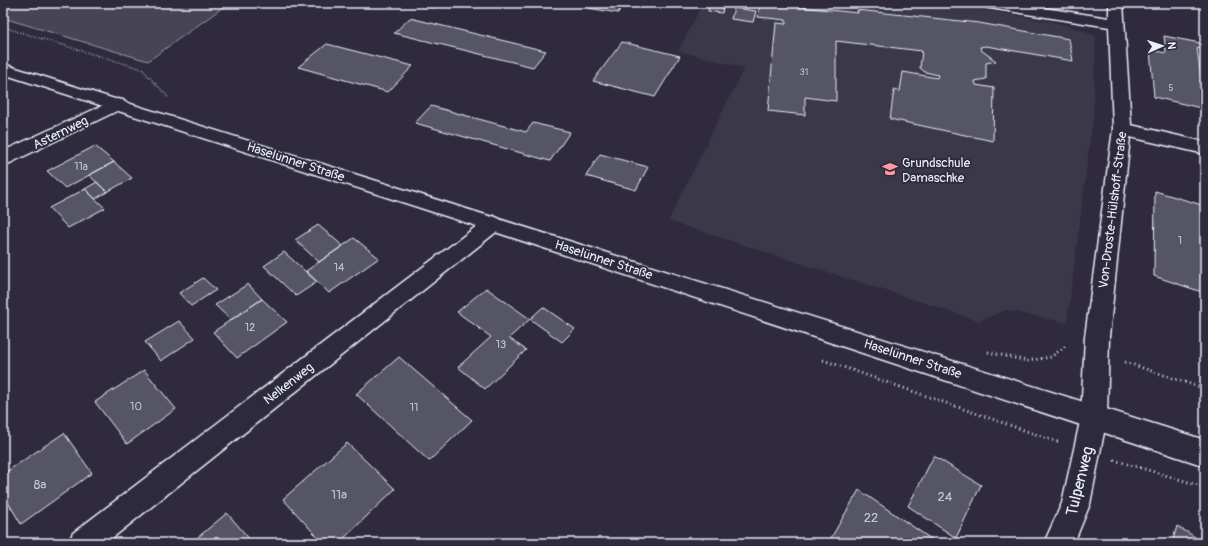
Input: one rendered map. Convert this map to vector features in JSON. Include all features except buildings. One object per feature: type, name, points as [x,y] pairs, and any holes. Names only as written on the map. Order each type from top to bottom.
[{"type":"street","points":[[983,3],[1117,24]]},
{"type":"street","name":"Von-Droste-Hülshoff-Straße","points":[[1094,417],[1097,338],[1122,129],[1116,3]]},
{"type":"street","name":"Haselünner Straße","points":[[3,69],[493,224],[1205,453]]},
{"type":"street","name":"Asternweg","points":[[3,159],[117,104]]},
{"type":"street","points":[[1122,129],[1205,148]]},
{"type":"street","name":"Nelkenweg","points":[[83,543],[493,224]]},
{"type":"street","name":"Tulpenweg","points":[[1059,543],[1076,504],[1094,417]]},
{"type":"path","points":[[3,27],[142,69],[169,99]]},
{"type":"path","points":[[985,352],[1027,361],[1051,358],[1069,344]]},
{"type":"path","points":[[1141,368],[1205,389]]},
{"type":"path","points":[[1131,465],[1205,487]]},
{"type":"shaded area","points":[[3,3],[229,3],[148,61],[3,18]]},
{"type":"shaded area","name":"Grundschule Damaschke","points":[[703,3],[945,3],[1053,22],[1083,30],[1096,37],[1093,118],[1067,323],[1006,310],[980,321],[668,221],[744,68],[678,51]]},
{"type":"place","name":"Grundschule Damaschke","points":[[890,169]]}]
